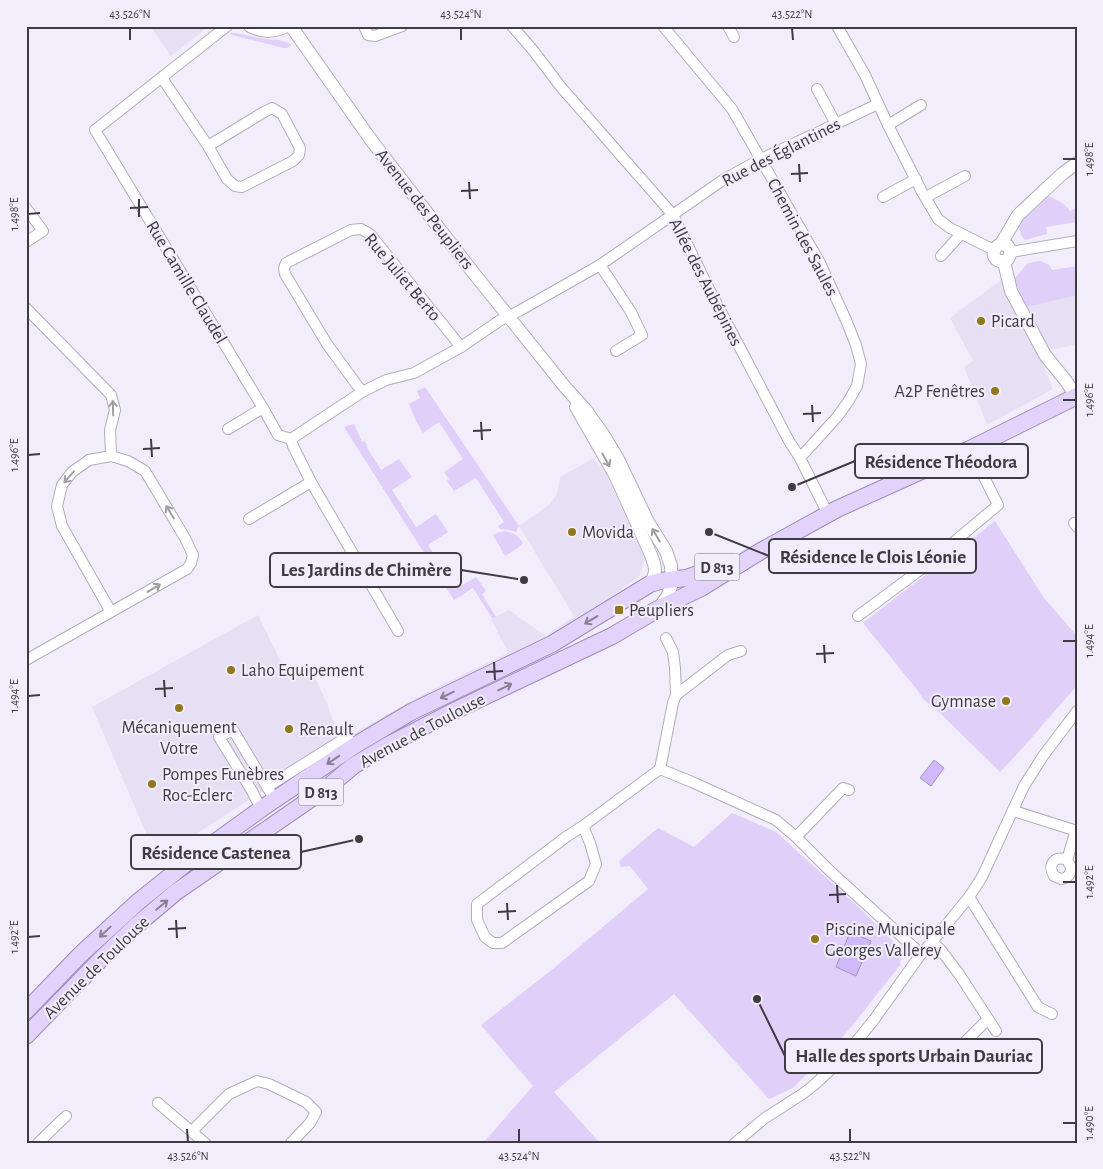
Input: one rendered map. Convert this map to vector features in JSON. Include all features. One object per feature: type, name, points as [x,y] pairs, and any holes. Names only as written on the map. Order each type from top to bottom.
[{"type":"main road","name":"Avenue de Toulouse","points":[[26,1011],[80,955],[139,901],[189,861],[262,812],[271,793],[350,741],[552,644],[665,584],[701,588],[761,551],[828,514],[970,449],[1074,398]]},
{"type":"main road","name":"Avenue de Toulouse","points":[[26,1036],[103,957],[176,892],[334,782],[354,766],[388,745],[450,713],[612,636],[658,609],[665,584]]},
{"type":"main road","points":[[262,812],[271,817],[288,814]]},
{"type":"main road","points":[[257,836],[264,823],[262,812]]},
{"type":"street","points":[[208,146],[272,108],[282,114],[300,148],[299,155],[293,161],[242,187],[235,186],[227,179],[208,146],[162,78],[227,26]]},
{"type":"street","points":[[250,26],[265,32],[277,31],[287,26]]},
{"type":"street","name":"Avenue des Peupliers","points":[[291,26],[371,140],[508,317],[585,409],[603,434],[618,459],[648,522],[666,551],[671,566],[665,584]]},
{"type":"street","points":[[364,26],[368,35],[376,36],[402,26]]},
{"type":"street","name":"Allée des Aubépines","points":[[512,26],[561,87],[673,215],[708,287],[828,514]]},
{"type":"street","name":"Chemin des Saules","points":[[663,26],[732,109],[820,263],[853,337],[861,364],[857,386],[837,417],[800,458]]},
{"type":"street","points":[[728,26],[734,37]]},
{"type":"street","points":[[837,26],[865,75],[888,125],[938,219],[961,234],[1002,252],[1077,241]]},
{"type":"street","name":"Rue Camille Claudel","points":[[162,78],[95,130],[278,435],[291,439],[311,482],[398,631]]},
{"type":"street","points":[[817,89],[836,124]]},
{"type":"street","name":"Rue des Églantines","points":[[291,439],[362,392],[386,380],[414,374],[461,347],[499,321],[600,265],[723,180],[878,104]]},
{"type":"street","points":[[888,125],[921,105]]},
{"type":"street","points":[[1074,398],[1060,373],[1045,355],[1011,291],[1002,252],[1018,215],[1062,174],[1077,163]]},
{"type":"street","points":[[926,197],[965,176]]},
{"type":"street","points":[[883,196],[916,179]]},
{"type":"street","points":[[26,208],[43,231],[26,242]]},
{"type":"street","name":"Rue Juliet Berto","points":[[362,392],[327,344],[285,274],[284,268],[286,264],[351,230],[361,229],[370,234],[461,347]]},
{"type":"street","points":[[941,256],[961,234]]},
{"type":"street","points":[[600,265],[631,312],[642,335],[616,351]]},
{"type":"street","points":[[26,308],[111,395],[115,410],[110,430],[111,456]]},
{"type":"street","name":"Avenue des Peupliers","points":[[565,387],[615,475],[665,584]]},
{"type":"street","points":[[228,429],[263,408]]},
{"type":"street","points":[[858,616],[924,567],[998,505],[970,449]]},
{"type":"street","points":[[26,660],[54,644],[111,612],[187,569],[192,564],[193,555],[185,538],[145,471],[128,461],[111,456],[88,460],[72,472],[62,485],[58,506],[62,526],[111,612]]},
{"type":"street","points":[[249,519],[311,482]]},
{"type":"street","points":[[666,638],[673,652],[676,695]]},
{"type":"street","points":[[583,826],[596,864],[589,881],[502,943],[493,943],[485,937],[477,920],[477,904],[660,769],[672,703],[676,695],[728,655],[741,650]]},
{"type":"street","points":[[735,1143],[765,1118],[813,1086],[842,1059],[873,1021],[921,954],[968,898],[982,877],[1024,786],[1077,711]]},
{"type":"street","points":[[262,812],[252,791],[219,737],[233,730],[271,793]]},
{"type":"street","points":[[660,769],[776,820],[921,954]]},
{"type":"street","points":[[796,837],[843,788],[849,790]]},
{"type":"street","points":[[1014,811],[1076,831],[1067,860]]},
{"type":"street","points":[[968,898],[1038,1008],[1052,1014]]},
{"type":"street","points":[[935,939],[996,1032]]},
{"type":"street","points":[[964,1043],[988,1019]]},
{"type":"street","points":[[193,1132],[229,1094],[258,1081],[269,1084],[306,1102],[316,1112],[310,1123],[291,1143]]},
{"type":"street","points":[[158,1103],[205,1143]]},
{"type":"street","points":[[38,1143],[66,1116]]},
{"type":"shaded area","points":[[150,26],[209,26],[171,56]]},
{"type":"shaded area","points":[[230,33],[279,40],[292,45],[284,48]]},
{"type":"shaded area","points":[[1045,195],[1056,199],[1070,211],[1077,208],[1077,222],[1046,227],[1047,234],[1025,240],[1021,235],[1018,225],[1029,209]]},
{"type":"shaded area","points":[[1040,261],[1049,265],[1052,270],[1077,266],[1077,295],[1026,307],[1014,279],[1028,263]]},
{"type":"shaded area","points":[[1001,280],[1015,305],[1077,291],[1077,344],[1038,353],[1053,389],[987,425],[964,367],[973,361],[950,318]]},
{"type":"shaded area","points":[[425,387],[519,526],[516,532],[500,529],[498,526],[504,522],[476,478],[454,491],[447,481],[449,479],[444,472],[463,459],[439,422],[423,433],[415,419],[409,404],[420,398],[417,391]]},
{"type":"shaded area","points":[[354,424],[362,442],[365,441],[366,446],[381,470],[399,459],[412,477],[392,490],[416,527],[436,514],[448,532],[428,545],[456,589],[476,577],[486,591],[482,594],[496,617],[492,618],[473,588],[454,600],[344,427]]},
{"type":"shaded area","points":[[594,458],[606,474],[645,559],[639,577],[609,598],[515,656],[285,777],[157,859],[92,707],[258,615],[290,680],[304,671],[311,670],[327,703],[337,732],[350,735],[437,687],[508,653],[491,619],[509,610],[546,636],[574,616],[519,526],[550,504],[557,494],[560,477]]},
{"type":"shaded area","points":[[995,521],[1044,598],[1077,636],[1077,686],[1000,772],[937,710],[923,699],[863,623]]},
{"type":"shaded area","points":[[505,531],[516,535],[523,543],[505,556],[493,535]]},
{"type":"shaded area","points":[[934,760],[944,768],[931,786],[920,778]]},
{"type":"shaded area","points":[[732,813],[776,832],[898,946],[901,956],[900,965],[831,1050],[793,1088],[769,1099],[674,994],[554,1092],[600,1143],[483,1143],[533,1086],[481,1025],[554,968],[648,889],[630,866],[621,867],[619,861],[658,828],[694,847]]},
{"type":"shaded area","points":[[850,932],[871,941],[856,976],[836,967]]},
{"type":"place","name":"Picard","points":[[981,321]]},
{"type":"place","name":"A2P Fenêtres","points":[[995,391]]},
{"type":"place","name":"Résidence Théodora","points":[[792,487]]},
{"type":"place","name":"Movida","points":[[572,532]]},
{"type":"place","name":"Résidence le Clois Léonie","points":[[709,532]]},
{"type":"place","name":"Les Jardins de Chimère","points":[[524,580]]},
{"type":"place","name":"Peupliers","points":[[619,610]]},
{"type":"place","name":"Laho Equipement","points":[[231,670]]},
{"type":"place","name":"Gymnase","points":[[1006,701]]},
{"type":"place","name":"Mécaniquement Votre","points":[[179,708]]},
{"type":"place","name":"Renault","points":[[289,729]]},
{"type":"place","name":"Pompes Funèbres Roc-Eclerc","points":[[152,784]]},
{"type":"place","name":"Résidence Castenea","points":[[359,839]]},
{"type":"place","name":"Piscine Municipale Georges Vallerey","points":[[815,939]]},
{"type":"place","name":"Halle des sports Urbain Dauriac","points":[[757,999]]}]
